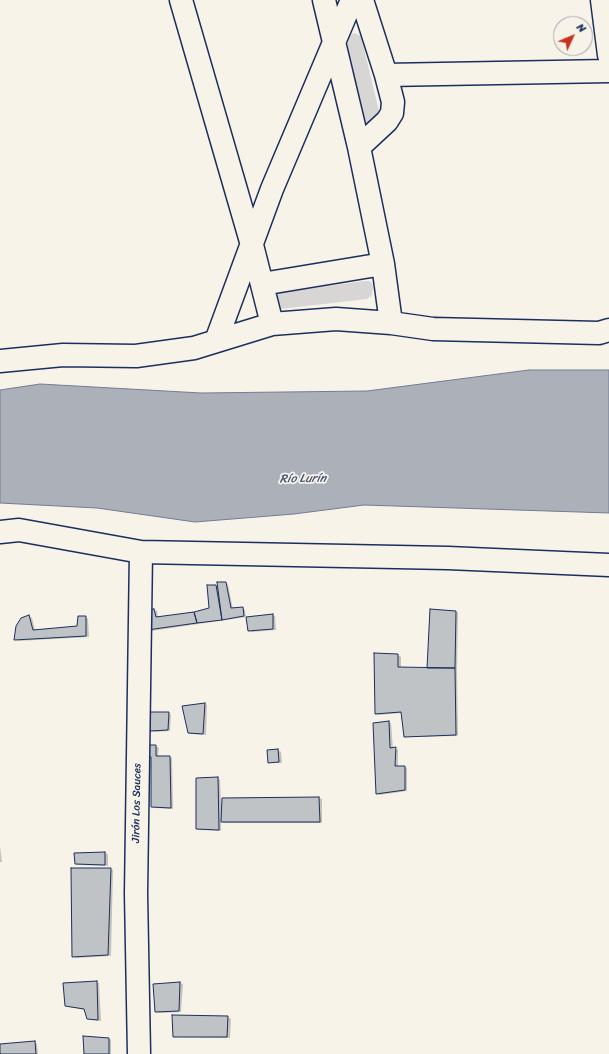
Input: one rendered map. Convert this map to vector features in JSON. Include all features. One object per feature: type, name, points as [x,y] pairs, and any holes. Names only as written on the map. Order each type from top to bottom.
[{"type":"street","points":[[181,0],[252,245],[272,324]]},
{"type":"street","points":[[324,0],[359,147],[383,264],[391,323]]},
{"type":"street","points":[[216,340],[272,189],[352,0]]},
{"type":"street","points":[[359,147],[387,121],[392,113],[393,102],[362,0]]},
{"type":"street","points":[[602,0],[609,55]]},
{"type":"street","points":[[386,75],[609,71]]},
{"type":"street","points":[[262,284],[383,264]]},
{"type":"street","points":[[0,360],[63,355],[136,356],[194,348],[272,324],[336,318],[391,323],[433,329],[599,333],[609,330]]},
{"type":"street","points":[[0,532],[19,530],[141,552],[448,558],[609,565]]},
{"type":"street","name":"Jirón Los Sauces","points":[[139,1054],[136,893],[141,552]]},
{"type":"shaded area","points":[[354,33],[361,36],[381,120],[366,125],[347,46],[350,36]]},
{"type":"shaded area","points":[[369,281],[372,283],[373,287],[372,295],[367,299],[272,310],[270,294]]},
{"type":"water","name":"Río Lurín","points":[[529,370],[609,370],[609,513],[364,505],[294,514],[195,522],[97,508],[0,503],[0,390],[40,384],[201,393],[367,391]]},
{"type":"building","points":[[217,582],[226,582],[231,608],[243,607],[244,616],[222,620]]},
{"type":"building","points":[[207,585],[216,585],[222,620],[197,623],[194,612],[209,608]]},
{"type":"building","points":[[154,609],[156,617],[194,612],[197,623],[147,630],[146,610]]},
{"type":"building","points":[[430,609],[456,611],[455,668],[427,668]]},
{"type":"building","points":[[273,614],[273,629],[248,631],[246,617]]},
{"type":"building","points":[[29,615],[33,630],[77,626],[78,616],[86,616],[86,636],[14,640],[16,626],[21,618]]},
{"type":"building","points":[[374,653],[398,654],[398,667],[455,668],[456,735],[404,737],[401,712],[375,714]]},
{"type":"building","points":[[205,703],[203,734],[188,733],[182,706]]},
{"type":"building","points":[[149,712],[169,712],[168,730],[150,731]]},
{"type":"building","points":[[389,721],[390,748],[396,747],[395,766],[405,766],[405,790],[376,794],[373,723]]},
{"type":"building","points":[[147,745],[156,745],[156,756],[170,756],[171,808],[151,807],[151,757],[146,756]]},
{"type":"building","points":[[278,749],[279,762],[268,763],[267,750]]},
{"type":"building","points":[[218,777],[219,830],[196,829],[196,778]]},
{"type":"building","points":[[319,797],[320,822],[221,822],[222,798]]},
{"type":"building","points":[[105,852],[105,865],[75,864],[74,853]]},
{"type":"building","points":[[71,868],[111,868],[108,955],[72,957]]},
{"type":"building","points":[[97,981],[98,1020],[87,1019],[84,1009],[65,1006],[63,983]]},
{"type":"building","points":[[180,982],[179,1011],[155,1012],[153,984]]},
{"type":"building","points":[[172,1015],[228,1016],[227,1037],[173,1037]]},
{"type":"building","points":[[83,1036],[109,1038],[109,1054],[84,1054]]},
{"type":"building","points":[[35,1041],[36,1054],[0,1054],[0,1044]]}]
